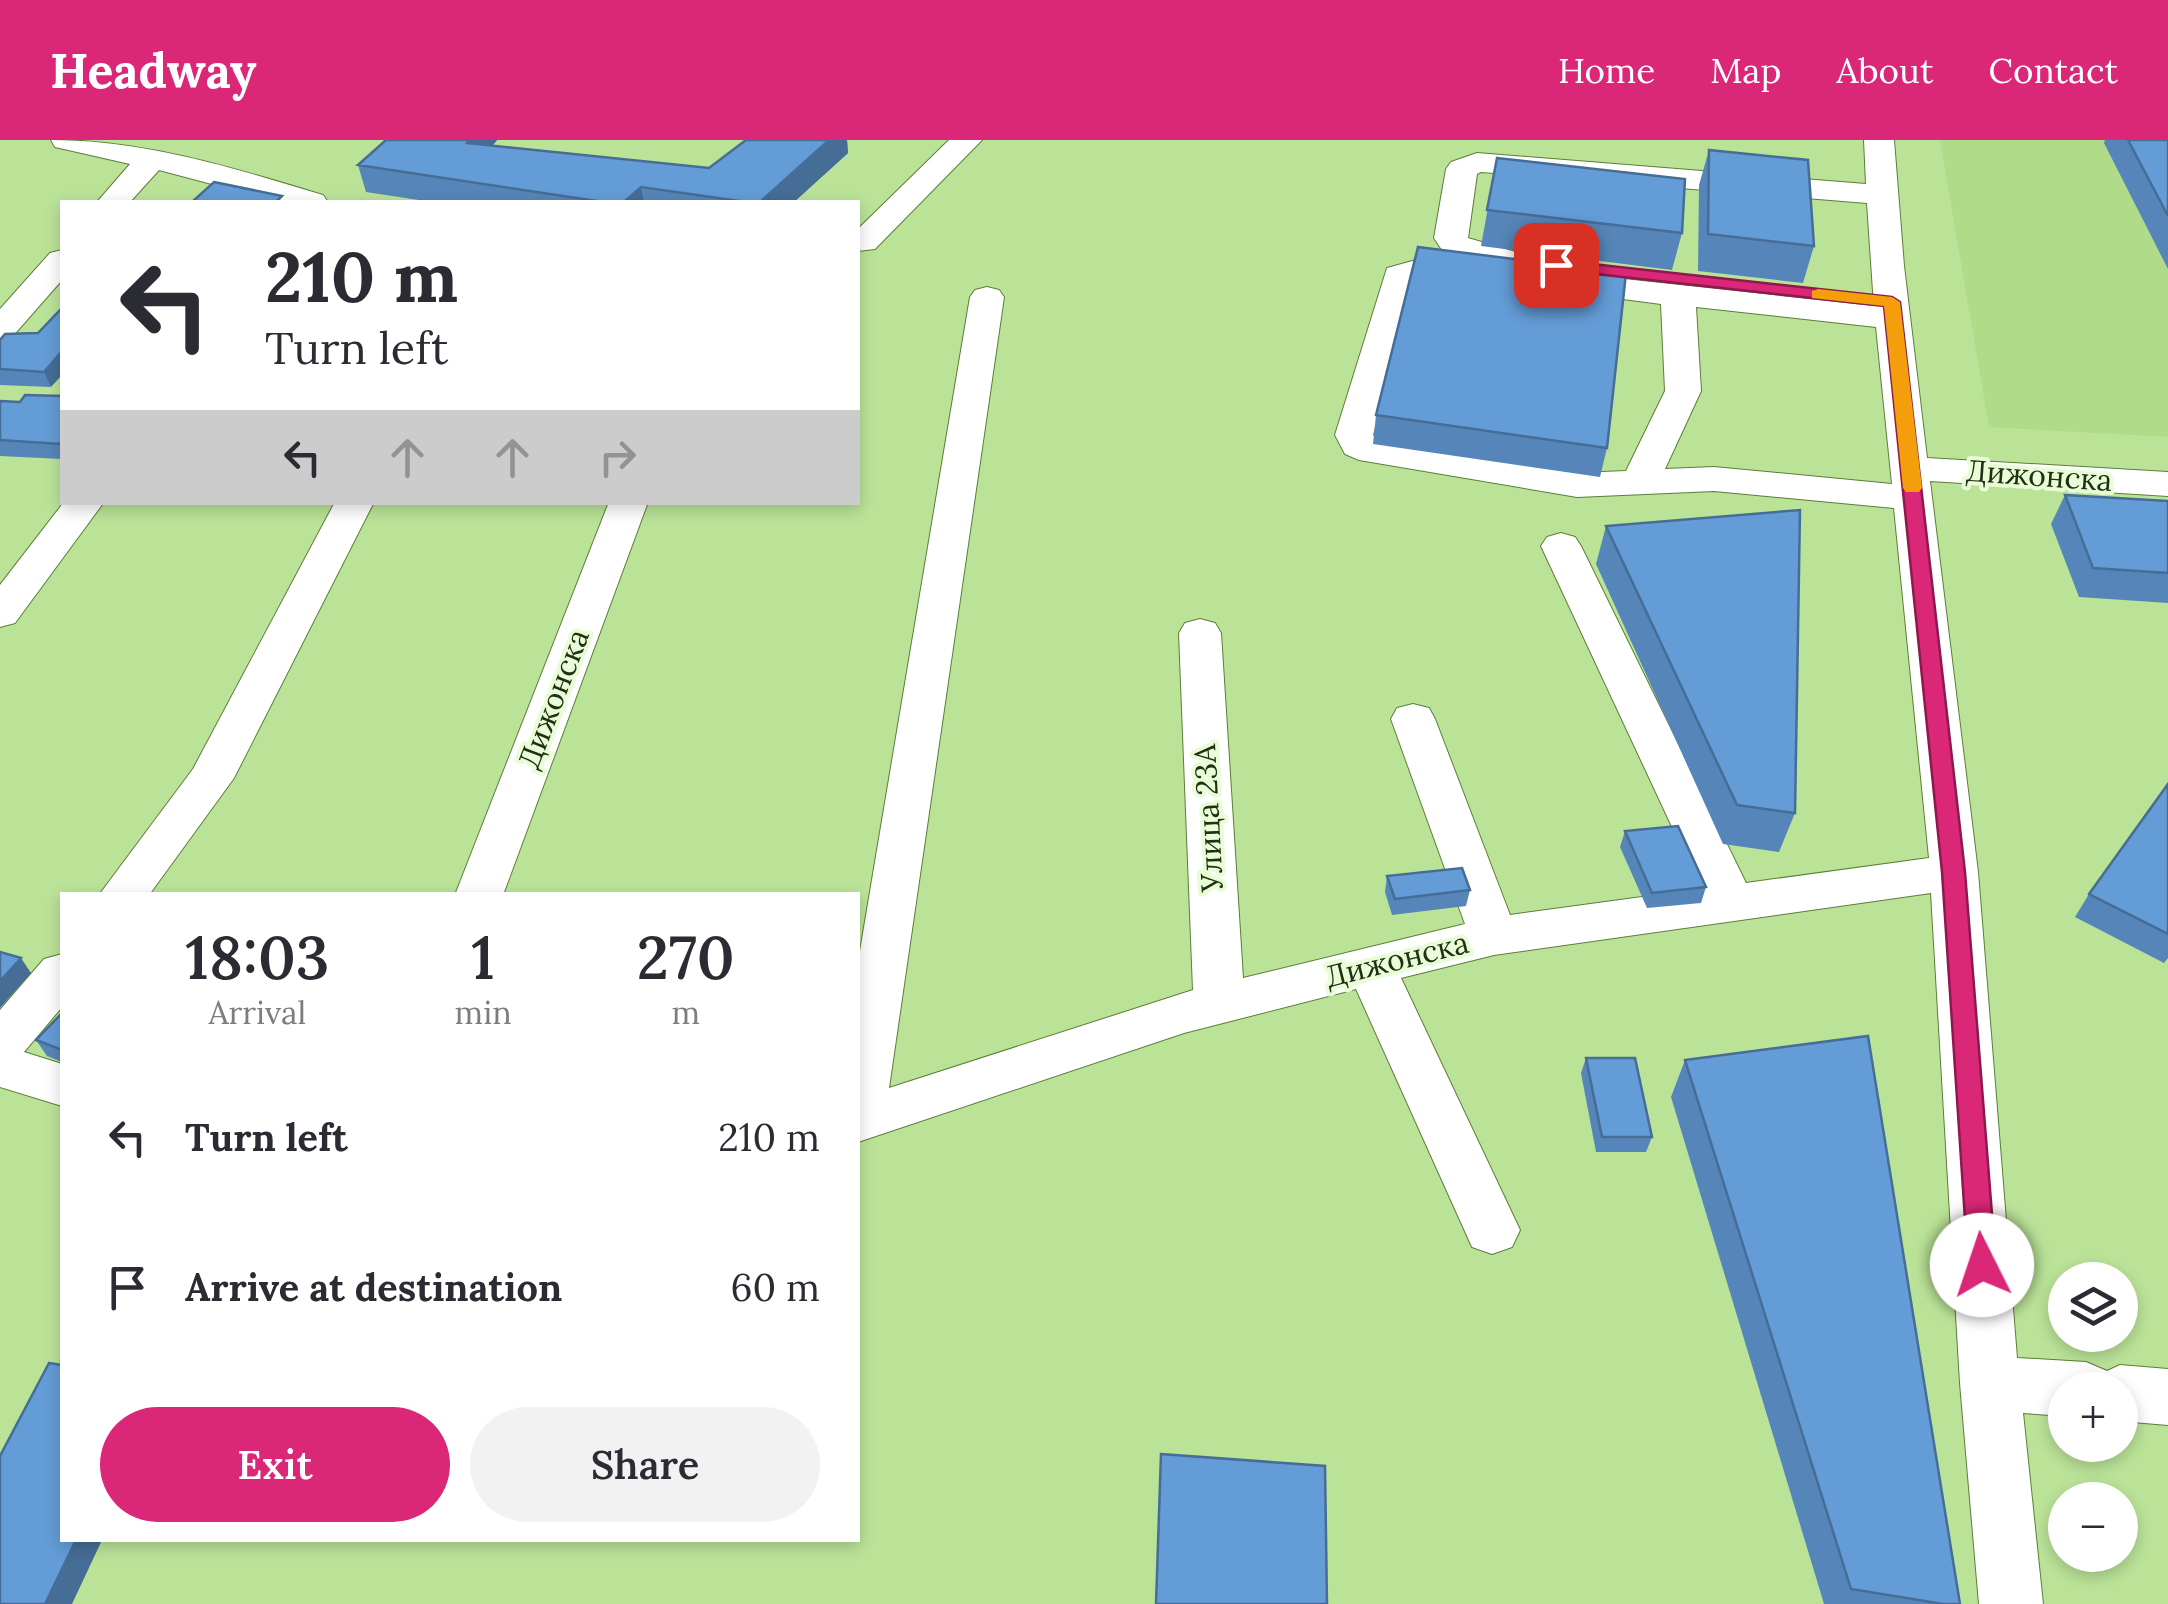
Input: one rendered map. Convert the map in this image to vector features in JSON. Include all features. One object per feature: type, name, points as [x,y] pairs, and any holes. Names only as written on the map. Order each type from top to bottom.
[{"type":"street","points":[[66,140],[231,176],[306,200]]},
{"type":"street","points":[[863,242],[967,140]]},
{"type":"street","points":[[1879,140],[1893,311],[1954,872],[1990,1383],[2011,1604]]},
{"type":"street","points":[[116,200],[152,159]]},
{"type":"street","points":[[1883,195],[1478,162],[1462,169],[1452,238],[1458,249],[1482,257],[1893,311]]},
{"type":"street","points":[[0,330],[60,262]]},
{"type":"street","name":"Дижонска","points":[[1678,295],[1426,267],[1410,269],[1399,275],[1354,435],[1358,446],[1372,452],[1576,485],[1714,479],[2168,484]]},
{"type":"street","points":[[1640,482],[1684,391],[1678,295],[1893,311]]},
{"type":"street","name":"Дижонска","points":[[860,1105],[987,297]]},
{"type":"street","points":[[0,613],[84,505]]},
{"type":"street","points":[[126,892],[211,778],[354,505]]},
{"type":"street","name":"Дижонска","points":[[480,892],[627,505]]},
{"type":"street","points":[[1561,546],[1731,901]]},
{"type":"street","name":"Улица 23А","points":[[1200,633],[1219,1003]]},
{"type":"street","points":[[1413,719],[1494,936]]},
{"type":"street","name":"Дижонска","points":[[860,1117],[1219,1003],[1494,936],[1954,872]]},
{"type":"street","points":[[1371,966],[1492,1230]]},
{"type":"street","points":[[0,1045],[60,976]]},
{"type":"street","points":[[0,1066],[60,1084]]},
{"type":"street","points":[[1990,1383],[2048,1387]]},
{"type":"street","points":[[2138,1394],[2168,1397]]},
{"type":"shaded area","points":[[1940,140],[2168,140],[2168,437],[1989,427]]},
{"type":"building","points":[[386,140],[469,140],[467,143],[709,168],[746,140],[829,140],[762,200],[732,200],[641,187],[626,200],[590,200],[358,165]]},
{"type":"building","points":[[2128,140],[2168,140],[2168,216]]},
{"type":"building","points":[[1709,150],[1808,160],[1814,246],[1708,234]]},
{"type":"building","points":[[1497,158],[1685,179],[1682,233],[1487,210]]},
{"type":"building","points":[[214,182],[282,196],[278,200],[194,200]]},
{"type":"building","points":[[1418,247],[1626,273],[1607,448],[1376,415]]},
{"type":"building","points":[[60,310],[60,353],[44,372],[0,369],[0,340],[5,334],[38,333]]},
{"type":"building","points":[[25,395],[60,396],[60,444],[0,440],[0,401],[20,402]]},
{"type":"building","points":[[2065,495],[2168,501],[2168,573],[2093,568]]},
{"type":"building","points":[[1800,510],[1795,813],[1737,805],[1606,526]]},
{"type":"building","points":[[2168,784],[2168,934],[2089,894]]},
{"type":"building","points":[[1678,826],[1706,887],[1652,893],[1625,831]]},
{"type":"building","points":[[1462,868],[1470,890],[1395,899],[1387,876]]},
{"type":"building","points":[[0,952],[21,958],[0,981]]},
{"type":"building","points":[[60,1015],[60,1049],[36,1040]]},
{"type":"building","points":[[1868,1036],[1960,1604],[1851,1589],[1685,1060]]},
{"type":"building","points":[[1586,1058],[1635,1058],[1652,1137],[1602,1137]]},
{"type":"building","points":[[49,1363],[60,1365],[60,1542],[75,1542],[45,1604],[0,1604],[0,1456]]},
{"type":"building","points":[[1161,1454],[1325,1466],[1327,1604],[1156,1604]]},
{"type":"slow traffic","points":[[1818,294],[1892,302],[1913,488]]},
{"type":"route","points":[[1556,265],[1892,302],[1954,872],[1982,1265]]}]
